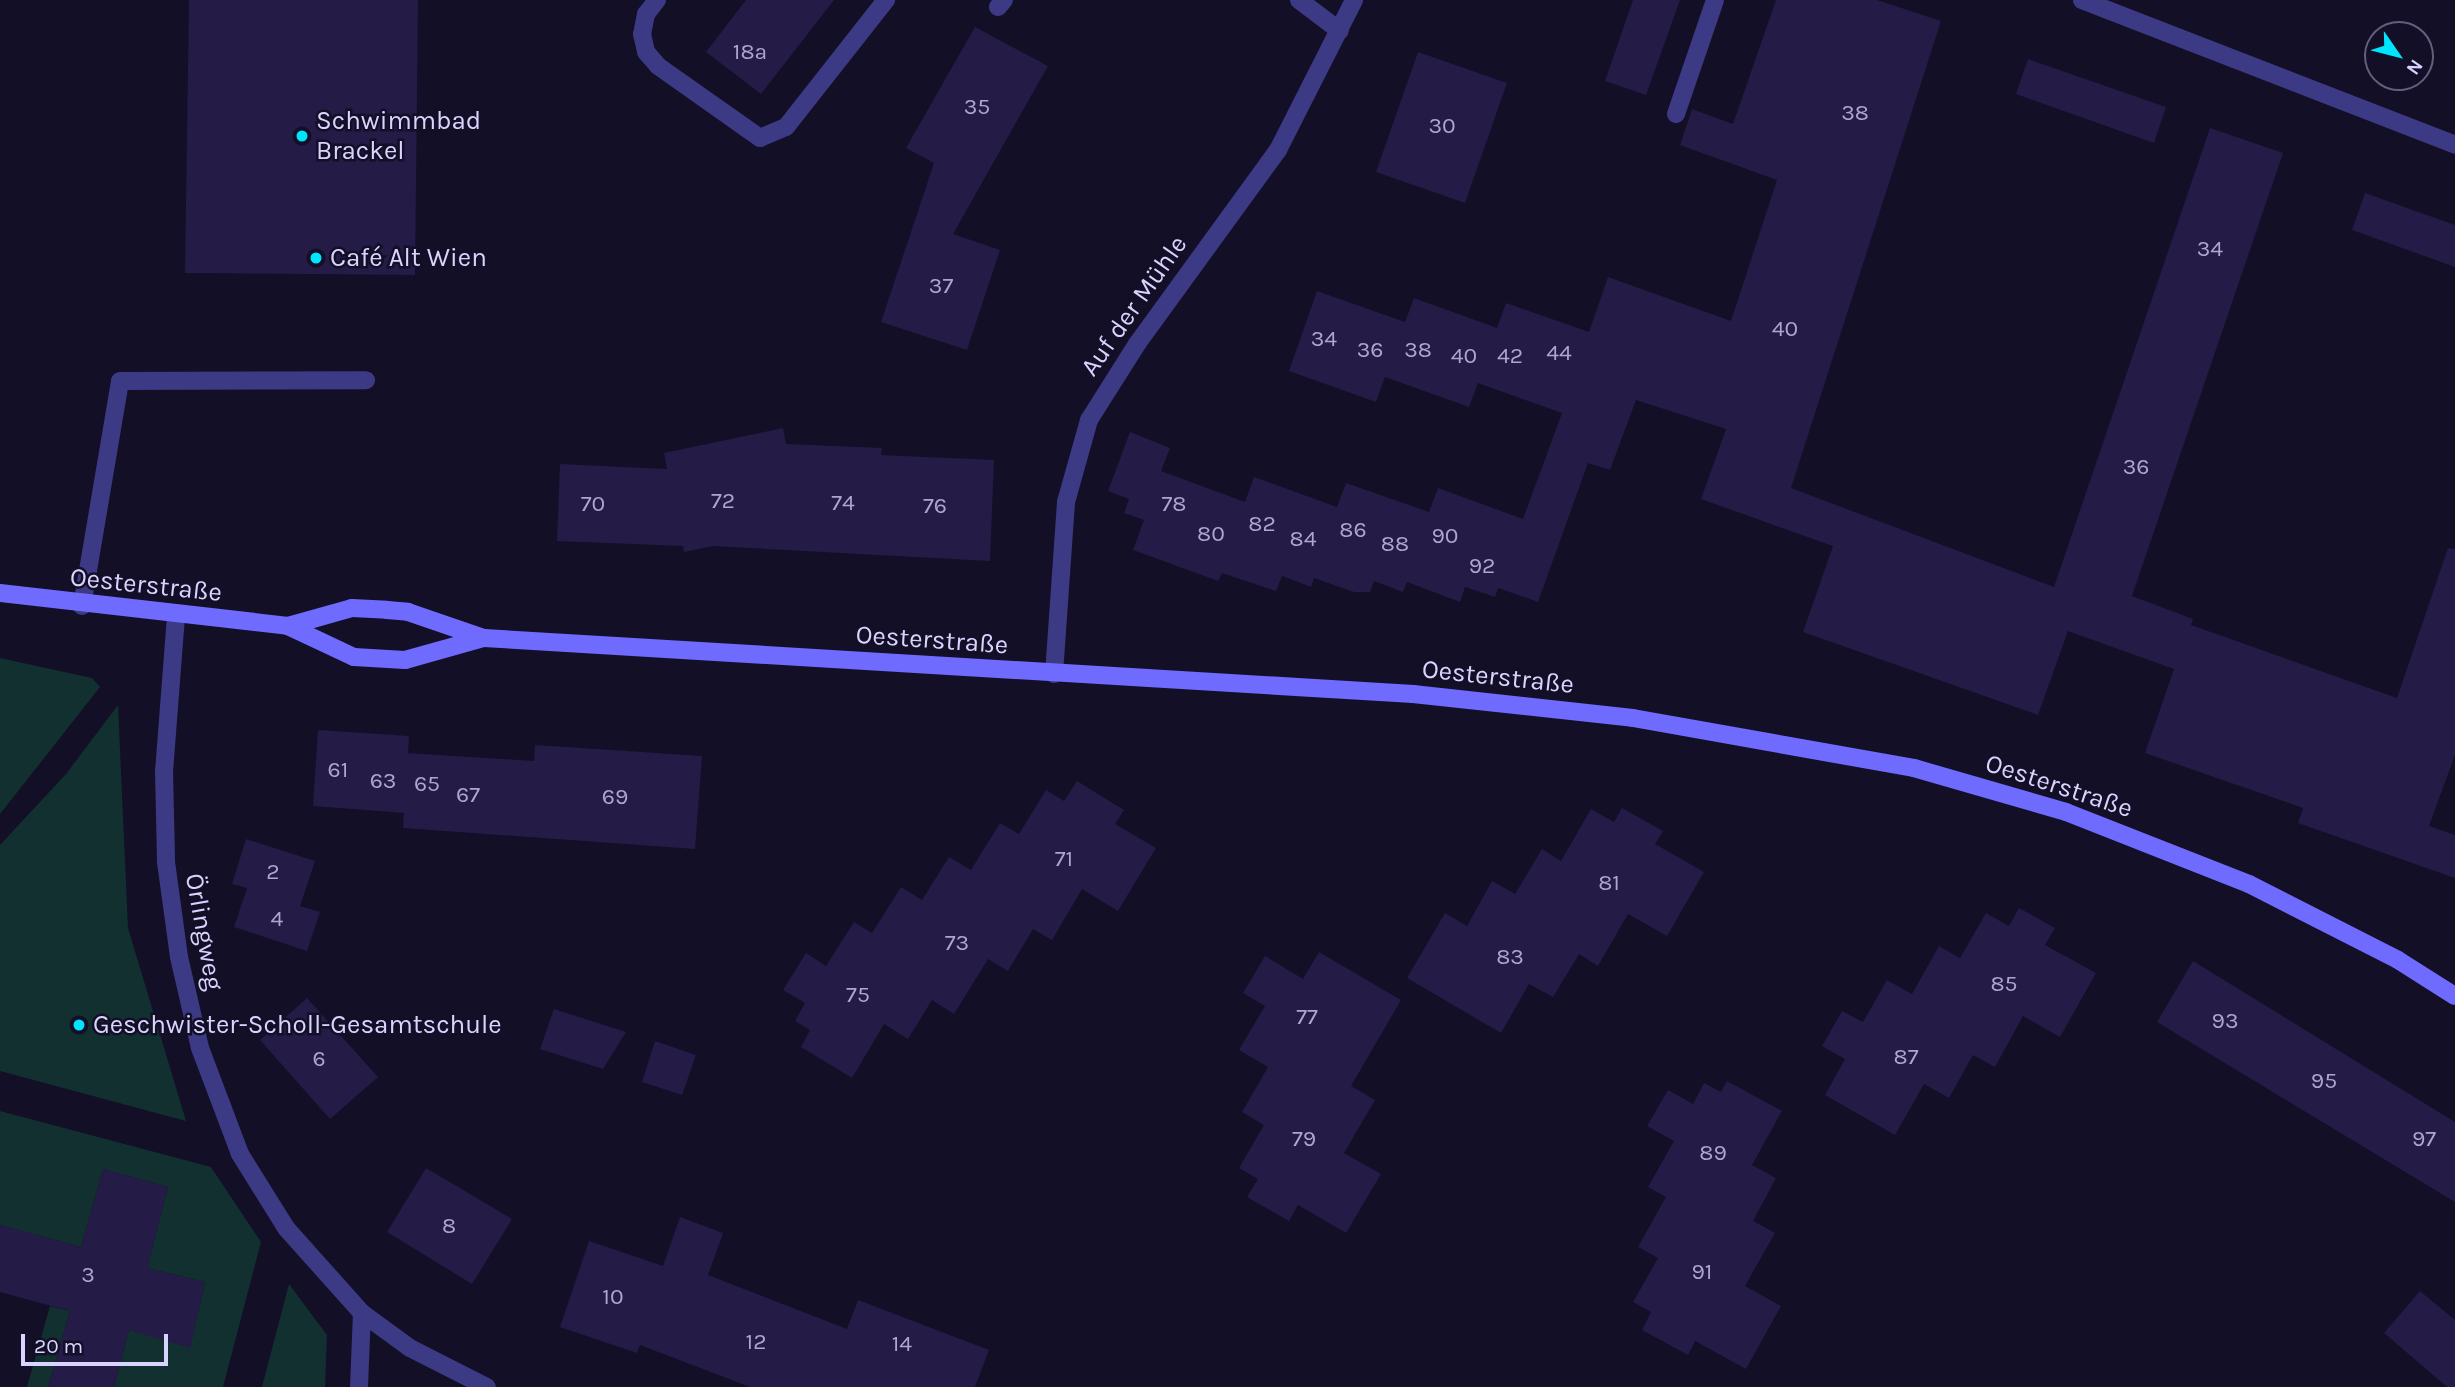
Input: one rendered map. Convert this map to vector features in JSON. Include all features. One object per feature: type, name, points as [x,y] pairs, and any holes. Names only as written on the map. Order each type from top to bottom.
[{"type":"street","points":[[657,0],[646,14],[642,34],[646,52],[658,66],[760,138],[786,127],[886,0]]},
{"type":"street","points":[[1300,0],[1340,31]]},
{"type":"street","name":"Auf der Mühle","points":[[1054,674],[1066,502],[1088,420],[1131,352],[1278,150],[1354,0]]},
{"type":"street","points":[[1676,114],[1716,0]]},
{"type":"street","points":[[2082,0],[2455,145]]},
{"type":"street","points":[[82,606],[120,381],[366,380]]},
{"type":"street","name":"Oesterstraße","points":[[0,593],[82,606],[288,626],[354,657],[405,660],[484,638]]},
{"type":"street","name":"Oesterstraße","points":[[288,626],[352,608],[387,610],[408,612],[484,638],[1504,703],[1633,718],[1914,768],[2066,812],[2249,884],[2398,960],[2455,996]]},
{"type":"street","name":"Örlingweg","points":[[176,616],[164,771],[166,862],[179,957],[200,1048],[240,1154],[286,1228],[362,1314],[410,1348],[487,1387]]},
{"type":"street","points":[[359,1387],[362,1314]]},
{"type":"green space","points":[[0,658],[92,678],[100,687],[0,814]]},
{"type":"green space","points":[[118,705],[128,928],[186,1121],[0,1071],[0,845],[66,774]]},
{"type":"green space","points":[[0,1111],[211,1167],[261,1242],[223,1387],[114,1387],[129,1330],[190,1347],[205,1282],[147,1268],[168,1187],[103,1169],[81,1247],[0,1225]]},
{"type":"green space","points":[[289,1284],[327,1335],[325,1387],[262,1387]]},
{"type":"green space","points":[[50,1306],[70,1311],[48,1387],[27,1387]]},
{"type":"building","name":"Schwimmbad Brackel","points":[[189,0],[418,0],[415,275],[185,273]]},
{"type":"building","points":[[746,0],[834,0],[761,94],[706,52]]},
{"type":"building","points":[[1633,0],[1680,0],[1646,95],[1605,81]]},
{"type":"building","points":[[1776,0],[1877,0],[1941,21],[1791,488],[2054,587],[2210,128],[2283,153],[2132,596],[2193,619],[2191,625],[2397,698],[2448,548],[2455,549],[2455,755],[2429,826],[2455,835],[2455,878],[2298,823],[2303,808],[2145,753],[2174,669],[2068,631],[2038,715],[1803,632],[1833,546],[1701,499],[1726,429],[1636,400],[1610,470],[1588,463],[1538,602],[1498,588],[1495,597],[1465,587],[1460,602],[1407,582],[1403,592],[1374,581],[1370,592],[1354,592],[1314,578],[1311,587],[1282,576],[1276,591],[1222,573],[1218,581],[1133,550],[1144,520],[1124,513],[1129,499],[1108,491],[1130,432],[1170,448],[1161,471],[1245,502],[1254,477],[1337,507],[1346,483],[1429,512],[1438,488],[1523,519],[1562,413],[1478,383],[1469,407],[1385,377],[1376,402],[1289,371],[1317,291],[1405,322],[1414,298],[1497,328],[1506,303],[1589,332],[1608,277],[1731,321],[1777,180],[1680,145],[1692,109],[1733,124]]},
{"type":"building","points":[[975,27],[1048,66],[953,234],[1000,250],[967,350],[881,322],[934,163],[906,148]]},
{"type":"building","points":[[1418,52],[1507,83],[1465,203],[1376,172]]},
{"type":"building","points":[[2028,59],[2166,107],[2154,143],[2016,94]]},
{"type":"building","points":[[2365,193],[2455,225],[2455,267],[2352,230]]},
{"type":"building","points":[[783,428],[786,444],[882,448],[881,455],[994,460],[990,561],[713,546],[684,552],[683,546],[557,541],[560,464],[667,469],[664,453]]},
{"type":"building","points":[[318,730],[409,736],[408,753],[534,761],[535,745],[702,756],[695,849],[403,828],[404,813],[313,806]]},
{"type":"building","points":[[1077,781],[1124,810],[1115,824],[1156,848],[1118,911],[1082,889],[1052,940],[1033,929],[1008,971],[988,959],[954,1014],[932,1000],[908,1039],[884,1024],[852,1078],[801,1047],[810,1030],[795,1021],[805,1003],[783,990],[806,953],[826,966],[854,922],[872,933],[901,887],[922,900],[949,857],[971,870],[1000,823],[1019,834],[1046,790],[1064,801]]},
{"type":"building","points":[[1622,808],[1663,831],[1655,844],[1704,872],[1667,936],[1628,914],[1598,966],[1579,954],[1553,997],[1529,984],[1501,1033],[1407,978],[1445,913],[1467,926],[1492,881],[1515,894],[1542,849],[1561,861],[1591,809],[1614,822]]},
{"type":"building","points":[[246,839],[315,861],[300,906],[320,912],[307,951],[234,927],[247,888],[232,884]]},
{"type":"building","points":[[2019,908],[2055,928],[2045,945],[2096,973],[2060,1037],[2023,1016],[1995,1067],[1973,1055],[1949,1098],[1924,1084],[1895,1135],[1825,1095],[1845,1059],[1822,1046],[1842,1011],[1863,1022],[1887,980],[1912,994],[1939,946],[1960,958],[1986,913],[2009,926]]},
{"type":"building","points":[[1319,952],[1401,1000],[1351,1086],[1375,1100],[1344,1153],[1381,1174],[1346,1233],[1298,1205],[1289,1221],[1247,1197],[1258,1179],[1239,1168],[1264,1125],[1242,1112],[1268,1067],[1239,1050],[1265,1006],[1243,993],[1265,956],[1303,979]]},
{"type":"building","points":[[2193,961],[2455,1122],[2455,1202],[2157,1022]]},
{"type":"building","points":[[307,998],[378,1077],[330,1119],[260,1040]]},
{"type":"building","points":[[554,1009],[626,1032],[603,1069],[540,1049]]},
{"type":"building","points":[[655,1041],[696,1055],[682,1095],[642,1082]]},
{"type":"building","points":[[1727,1081],[1782,1111],[1752,1165],[1776,1178],[1753,1221],[1775,1233],[1745,1286],[1781,1306],[1746,1369],[1695,1341],[1688,1355],[1642,1330],[1651,1312],[1633,1302],[1658,1258],[1638,1247],[1666,1197],[1648,1187],[1674,1141],[1647,1126],[1668,1090],[1693,1104],[1704,1083],[1721,1092]]},
{"type":"building","points":[[426,1168],[512,1219],[472,1284],[387,1232]]},
{"type":"building","points":[[103,1169],[168,1187],[147,1268],[205,1282],[190,1348],[129,1330],[114,1387],[48,1387],[70,1311],[0,1292],[0,1225],[81,1247]]},
{"type":"building","points":[[680,1217],[723,1233],[708,1275],[847,1329],[858,1300],[989,1350],[975,1387],[750,1387],[640,1345],[637,1353],[560,1327],[589,1241],[663,1266]]},
{"type":"building","points":[[2420,1291],[2455,1320],[2455,1387],[2447,1387],[2384,1333]]},
{"type":"place","name":"Schwimmbad Brackel","points":[[302,136]]},
{"type":"place","name":"Café Alt Wien","points":[[316,258]]},
{"type":"place","name":"Geschwister-Scholl-Gesamtschule","points":[[79,1025]]}]
